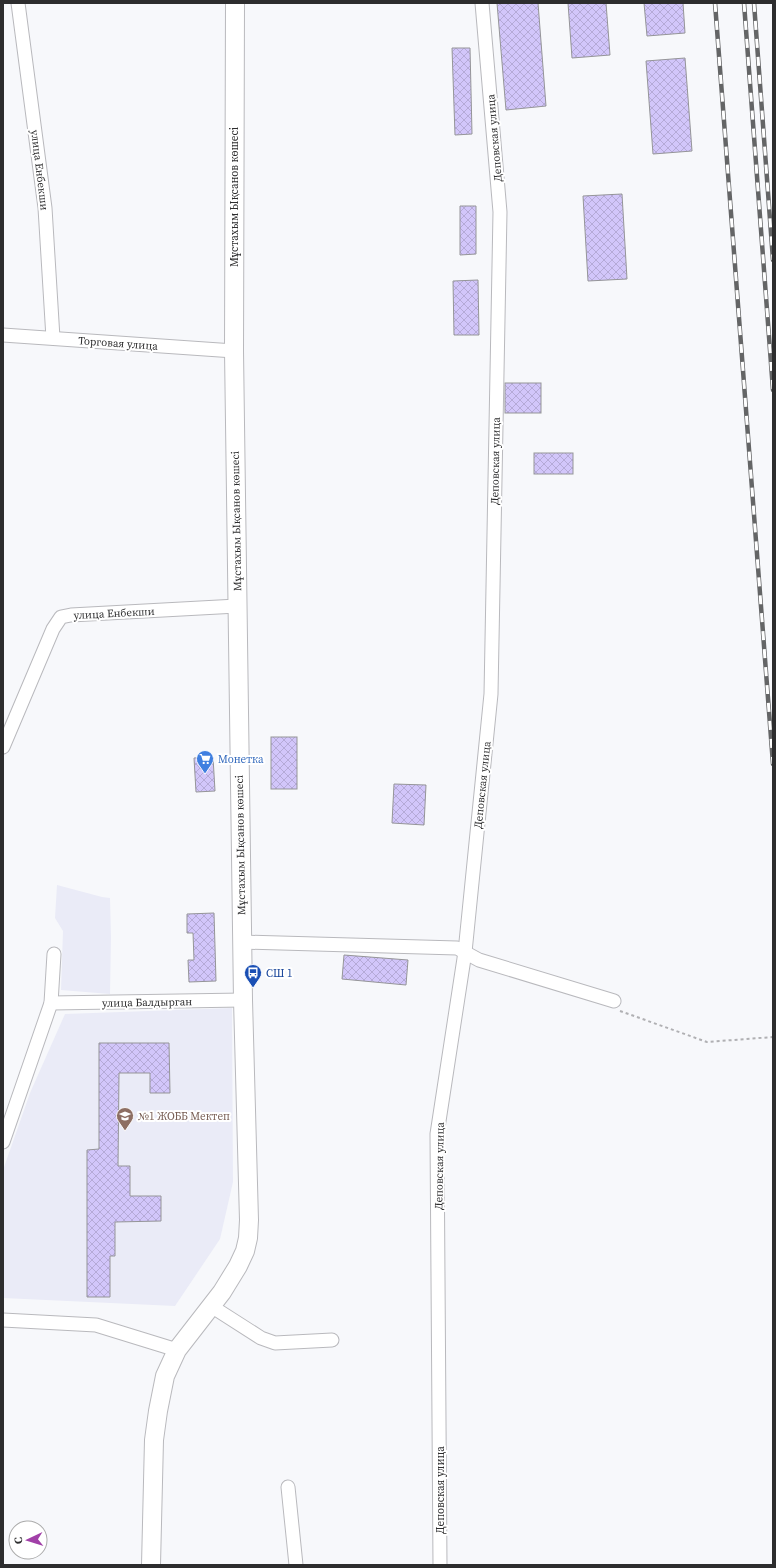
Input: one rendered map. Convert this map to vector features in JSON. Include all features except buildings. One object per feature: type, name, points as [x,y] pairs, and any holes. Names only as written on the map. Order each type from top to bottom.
[{"type":"main road","name":"Мұстахым Ықсанов көшесі","points":[[151,1565],[154,1440],[165,1376],[177,1350],[222,1292],[238,1266],[245,1250],[248,1238],[249,1220],[243,1000],[234,351],[235,3]]},
{"type":"street","name":"улица Енбекши","points":[[18,3],[45,208],[53,338]]},
{"type":"street","name":"Деповская улица","points":[[440,1565],[437,1134],[465,952],[491,694],[500,212],[482,3]]},
{"type":"street","name":"Торговая улица","points":[[3,334],[234,351]]},
{"type":"street","name":"улица Енбекши","points":[[3,747],[53,629],[61,617],[71,615],[237,606]]},
{"type":"street","points":[[242,942],[452,947],[461,950],[479,960],[612,1000]]},
{"type":"street","points":[[3,1142],[51,1004],[54,954]]},
{"type":"street","name":"улица Балдырган","points":[[51,1004],[243,1000]]},
{"type":"street","points":[[211,1306],[260,1338],[275,1343],[332,1340]]},
{"type":"street","points":[[3,1320],[96,1325],[177,1350]]},
{"type":"street","points":[[288,1487],[296,1565]]},
{"type":"path","points":[[612,1000],[614,1008],[623,1013],[708,1042],[773,1037]]},
{"type":"shaded area","points":[[57,885],[110,898],[110,994],[61,990],[63,931],[55,918]]},
{"type":"shaded area","name":"№1 ЖОББ Мектеп","points":[[232,1008],[233,1182],[220,1239],[175,1306],[3,1298],[3,1170],[30,1093],[65,1014]]},
{"type":"railway","points":[[715,3],[773,764]]},
{"type":"railway","points":[[744,3],[773,390]]},
{"type":"railway","points":[[754,3],[773,260]]},
{"type":"place","name":"Монетка","points":[[205,774]]},
{"type":"place","name":"СШ 1","points":[[253,988]]},
{"type":"place","name":"№1 ЖОББ Мектеп","points":[[125,1131]]}]
